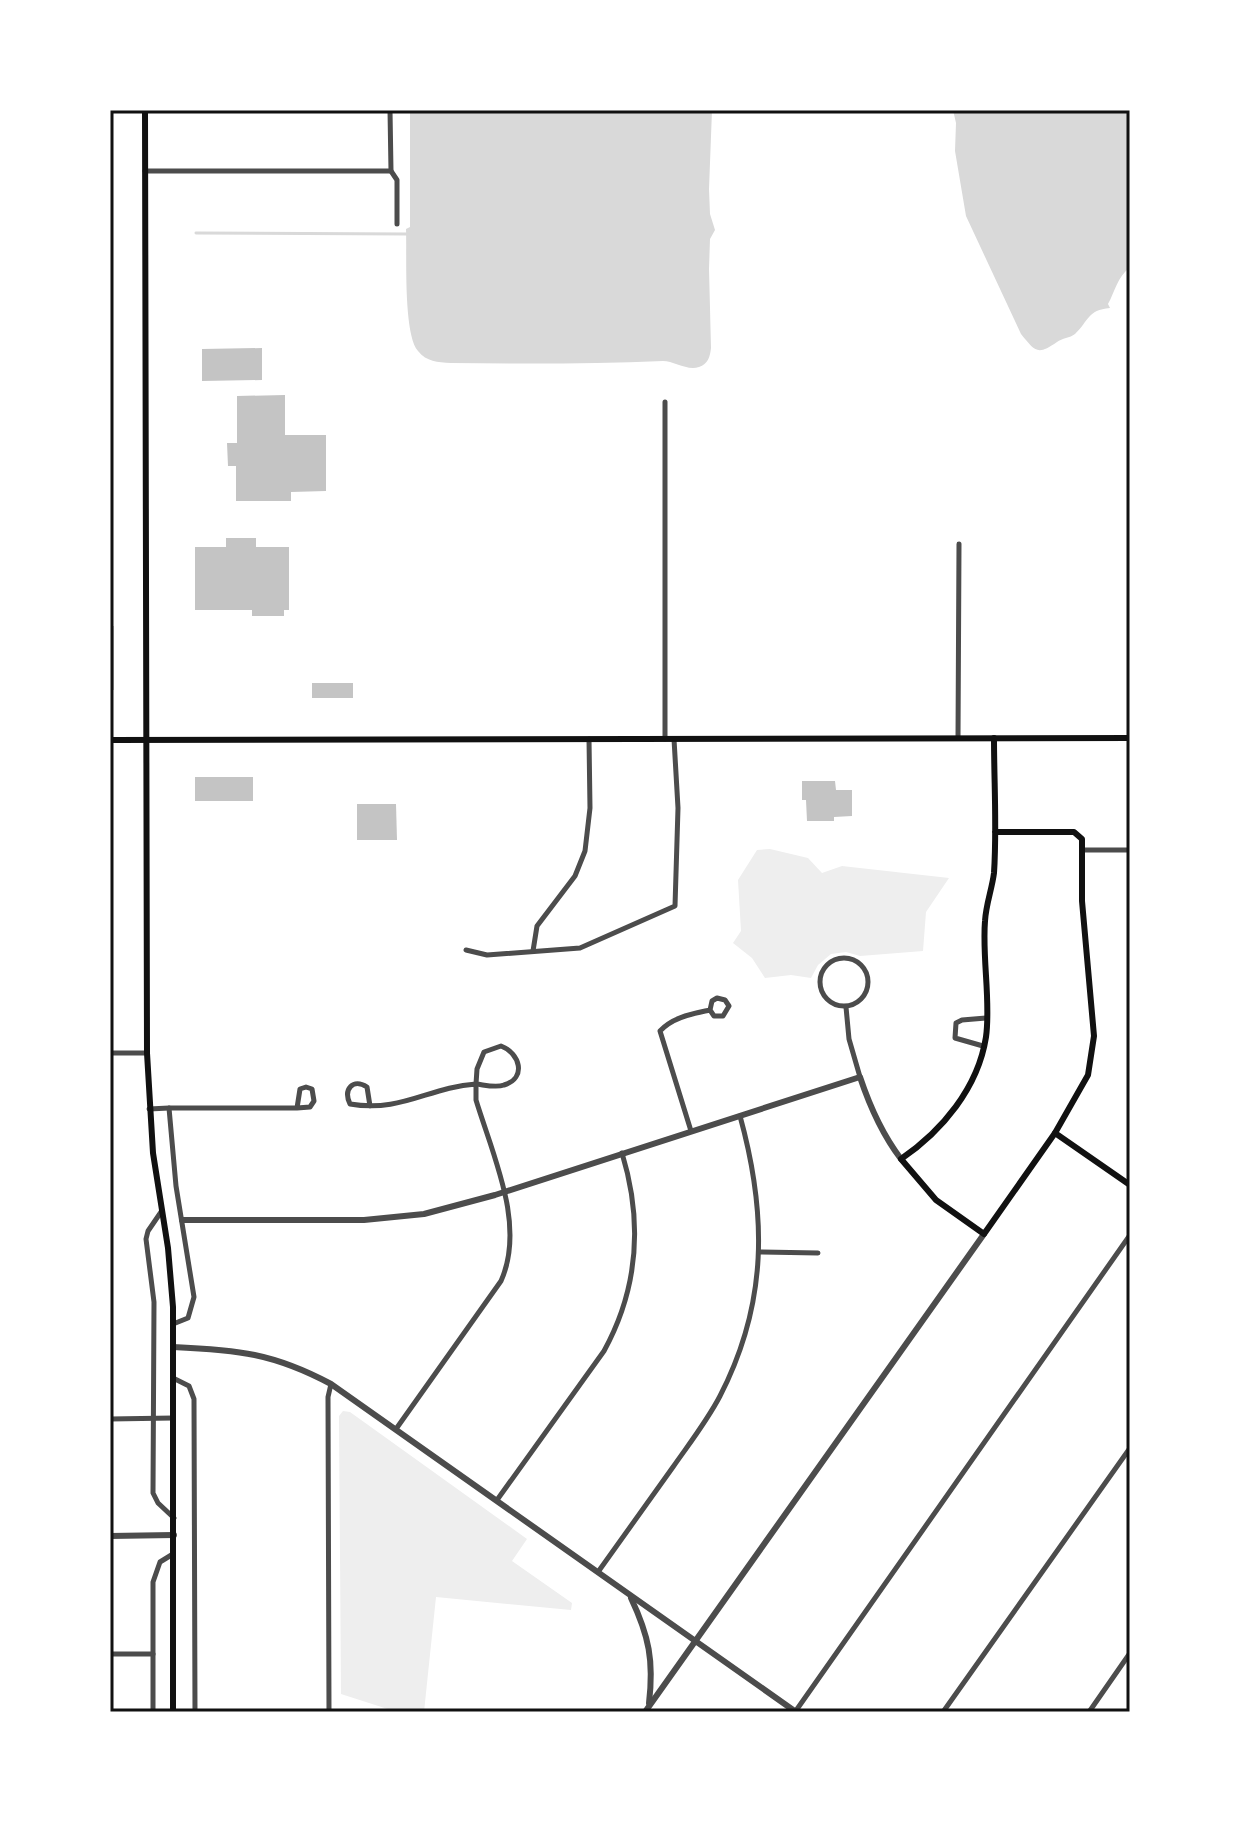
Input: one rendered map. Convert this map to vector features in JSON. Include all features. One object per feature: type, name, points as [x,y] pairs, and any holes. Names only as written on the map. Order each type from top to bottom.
[{"type":"main road","points":[[145,110],[147,1053],[149,1109],[168,1248],[173,1324],[173,1712]]},
{"type":"main road","points":[[994,738],[995,832],[993,876],[985,924],[986,1018],[983,1046],[960,1100],[942,1126],[901,1159],[936,1200],[984,1234],[1055,1133],[1088,1075],[1094,1036],[1082,901],[1082,839],[1074,832],[995,832]]},
{"type":"main road","points":[[110,740],[1130,738]]},
{"type":"main road","points":[[1055,1133],[1130,1185]]},
{"type":"street","points":[[390,110],[391,171],[397,180],[397,224]]},
{"type":"street","points":[[145,171],[391,171]]},
{"type":"street","points":[[665,402],[665,739]]},
{"type":"street","points":[[958,738],[959,544]]},
{"type":"street","points":[[533,951],[537,926],[575,876],[585,851],[590,808],[589,739]]},
{"type":"street","points":[[466,950],[487,955],[580,948],[675,906],[678,808],[674,739]]},
{"type":"street","points":[[1083,850],[1130,850]]},
{"type":"street","points":[[848,958],[858,962],[868,980],[867,990],[855,1004],[846,1007],[836,1006],[827,1000],[821,992],[819,981],[828,963],[848,958]]},
{"type":"street","points":[[846,1007],[849,1039],[870,1107],[887,1141],[901,1159]]},
{"type":"street","points":[[691,1131],[660,1031],[668,1022],[710,1010]]},
{"type":"street","points":[[983,1046],[960,1041],[953,1032],[956,1023],[962,1020],[986,1018]]},
{"type":"street","points":[[370,1106],[367,1087],[361,1083],[348,1088],[346,1096],[350,1104],[370,1106],[391,1106],[458,1085],[476,1084],[502,1086],[514,1079],[518,1068],[517,1057],[501,1046],[490,1048],[484,1052],[477,1069],[476,1084],[476,1100],[511,1222],[510,1255],[501,1281],[396,1429]]},
{"type":"street","points":[[110,1053],[147,1053]]},
{"type":"street","points":[[182,1220],[396,1218],[443,1210],[860,1077]]},
{"type":"street","points":[[149,1109],[297,1108],[310,1107],[314,1101],[312,1089],[300,1089],[297,1108]]},
{"type":"street","points":[[169,1108],[172,1153],[194,1297],[188,1318],[173,1324]]},
{"type":"street","points":[[598,1572],[719,1399],[745,1337],[760,1252],[757,1187],[740,1116]]},
{"type":"street","points":[[497,1500],[604,1351],[627,1301],[636,1250],[636,1221],[622,1153]]},
{"type":"street","points":[[161,1212],[146,1239],[154,1302],[153,1493],[158,1503],[174,1518]]},
{"type":"street","points":[[647,1710],[984,1234]]},
{"type":"street","points":[[173,1347],[257,1353],[292,1364],[331,1384],[796,1712],[1130,1235]]},
{"type":"street","points":[[760,1252],[818,1253]]},
{"type":"street","points":[[173,1378],[189,1386],[194,1399],[195,1712]]},
{"type":"street","points":[[329,1712],[328,1397],[331,1384]]},
{"type":"street","points":[[110,1419],[173,1418]]},
{"type":"street","points":[[943,1712],[1130,1448]]},
{"type":"street","points":[[110,1536],[174,1535]]},
{"type":"street","points":[[153,1712],[153,1582],[160,1562],[173,1554]]},
{"type":"street","points":[[630,1596],[647,1636],[651,1657],[647,1710]]},
{"type":"street","points":[[1089,1712],[1130,1653]]},
{"type":"street","points":[[110,1654],[153,1654]]},
{"type":"shaded area","points":[[410,110],[712,110],[709,189],[710,214],[715,230],[710,239],[711,348],[706,362],[694,368],[663,361],[451,363],[433,361],[421,355],[413,342],[407,293]]},
{"type":"shaded area","points":[[953,110],[1130,110],[1130,267],[1117,285],[1108,304],[1110,308],[1093,314],[1075,334],[1045,349],[1033,348],[1021,334],[966,216],[955,151]]},
{"type":"shaded area","points":[[770,849],[808,858],[822,873],[842,866],[949,878],[926,912],[923,951],[860,956],[846,952],[831,954],[818,965],[811,978],[791,975],[765,978],[752,958],[733,943],[741,931],[738,880],[757,850]]},
{"type":"shaded area","points":[[343,1411],[350,1412],[527,1539],[512,1561],[572,1603],[571,1610],[436,1597],[424,1712],[397,1712],[341,1694],[339,1416]]},
{"type":"building","points":[[262,348],[262,380],[202,381],[202,349]]},
{"type":"building","points":[[285,395],[285,435],[326,435],[326,491],[291,492],[291,501],[236,501],[236,466],[228,466],[227,443],[237,443],[237,396]]},
{"type":"building","points":[[226,538],[256,538],[256,547],[289,547],[289,610],[284,610],[284,616],[252,616],[252,610],[195,610],[195,547],[226,547]]},
{"type":"building","points":[[110,626],[114,626],[114,690],[110,690]]},
{"type":"building","points":[[312,683],[353,683],[353,698],[312,698]]},
{"type":"building","points":[[195,777],[253,777],[253,801],[195,801]]},
{"type":"building","points":[[802,781],[835,781],[836,790],[852,790],[852,816],[834,817],[834,821],[807,821]]},
{"type":"building","points":[[357,804],[396,804],[397,840],[357,840]]},
{"type":"waterway","points":[[196,233],[408,234]]}]
